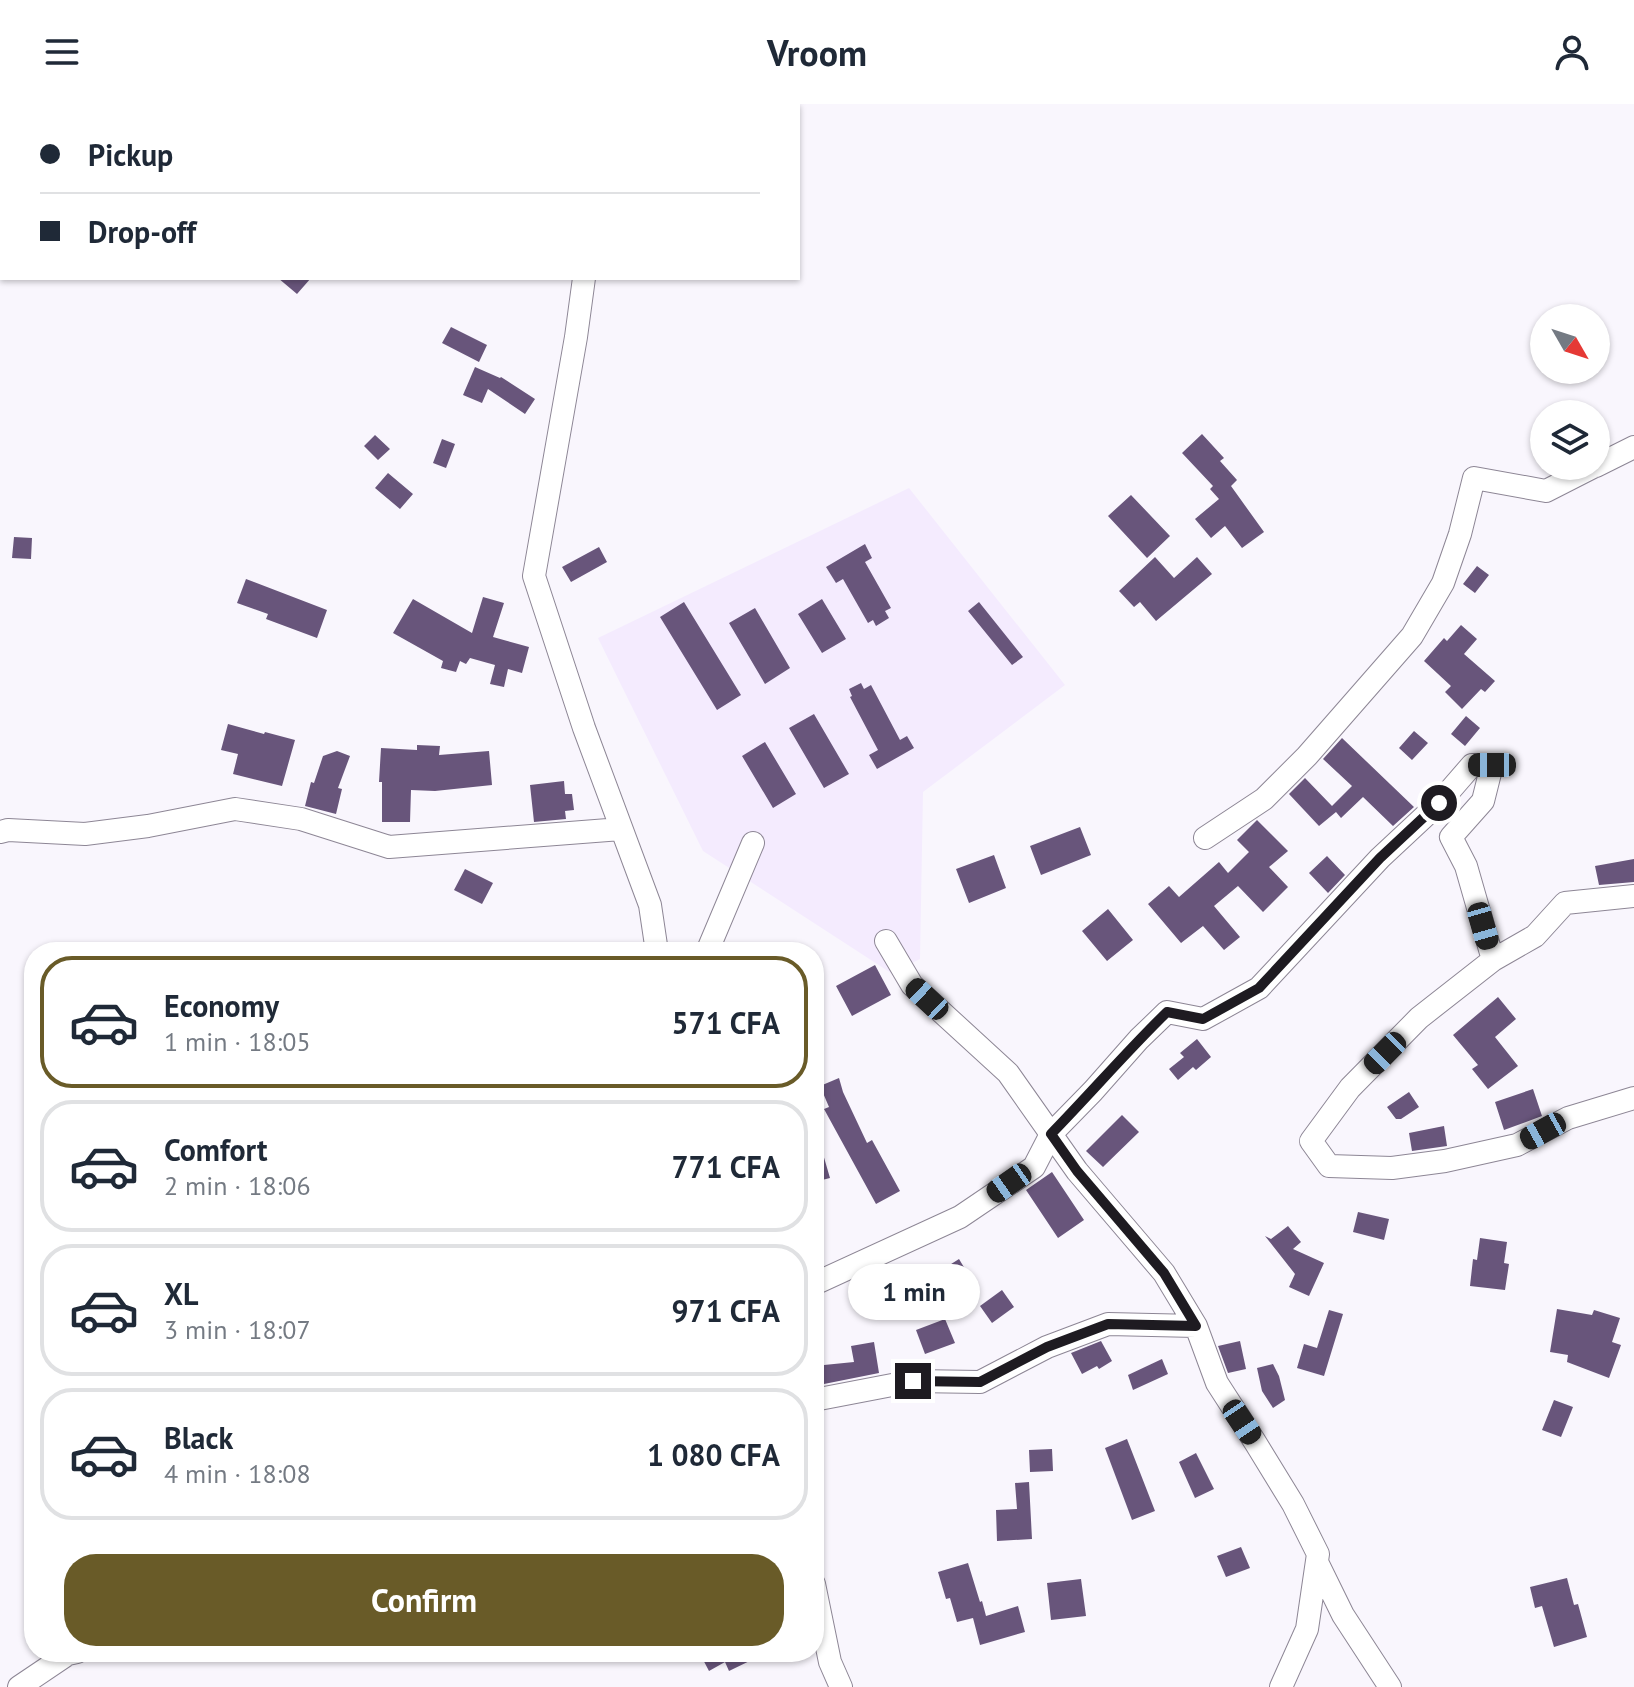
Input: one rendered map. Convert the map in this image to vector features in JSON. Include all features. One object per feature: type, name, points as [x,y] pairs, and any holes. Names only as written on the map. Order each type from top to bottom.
[{"type":"street","points":[[584,280],[534,576],[584,728],[650,905],[656,942]]},
{"type":"street","points":[[1610,459],[1634,447]]},
{"type":"street","points":[[1205,838],[1264,799],[1307,756],[1412,636],[1443,583],[1460,534],[1474,478],[1546,491],[1568,480]]},
{"type":"street","points":[[824,1279],[960,1217],[1034,1167],[1051,1134],[1167,1012],[1203,1019],[1259,988],[1472,765],[1492,765],[1483,801],[1451,837],[1466,866],[1493,960]]},
{"type":"street","points":[[0,832],[85,834],[148,826],[235,809],[301,819],[389,847],[621,829]]},
{"type":"street","points":[[711,942],[753,843]]},
{"type":"street","points":[[1634,896],[1565,903],[1535,936],[1493,960],[1419,1018],[1350,1088],[1311,1141],[1329,1166],[1392,1168],[1445,1161],[1517,1145],[1568,1118],[1634,1098]]},
{"type":"street","points":[[886,941],[912,985],[1008,1073],[1077,1171],[1164,1273],[1196,1326],[1217,1383],[1293,1504],[1318,1554],[1307,1629],[1281,1687]]},
{"type":"street","points":[[824,1398],[913,1381],[980,1382],[1047,1347],[1108,1324],[1196,1326]]},
{"type":"street","points":[[1317,1562],[1343,1615],[1390,1687]]},
{"type":"street","points":[[824,1633],[830,1662],[841,1687]]},
{"type":"street","points":[[19,1687],[56,1662]]},
{"type":"shaded area","points":[[909,488],[1065,685],[923,792],[920,959],[891,973],[703,851],[598,638]]},
{"type":"building","points":[[280,280],[309,280],[297,294]]},
{"type":"building","points":[[451,327],[487,345],[479,362],[442,343]]},
{"type":"building","points":[[475,367],[501,377],[535,399],[525,414],[488,389],[482,403],[463,395]]},
{"type":"building","points":[[1202,434],[1224,458],[1220,461],[1237,480],[1231,486],[1264,532],[1242,548],[1225,526],[1211,538],[1195,519],[1219,499],[1210,489],[1213,486],[1182,453]]},
{"type":"building","points":[[375,435],[390,449],[378,460],[364,446]]},
{"type":"building","points":[[442,439],[455,444],[446,468],[433,463]]},
{"type":"building","points":[[388,473],[413,494],[400,509],[375,488]]},
{"type":"building","points":[[1131,495],[1170,536],[1147,558],[1108,516]]},
{"type":"building","points":[[14,537],[32,538],[31,559],[12,558]]},
{"type":"building","points":[[865,544],[872,558],[865,562],[891,608],[885,611],[889,618],[876,626],[873,620],[868,623],[843,579],[836,583],[826,567]]},
{"type":"building","points":[[599,547],[607,562],[571,582],[562,567]]},
{"type":"building","points":[[1155,557],[1174,578],[1197,557],[1212,574],[1156,621],[1140,602],[1134,607],[1119,591]]},
{"type":"building","points":[[1477,566],[1489,575],[1475,593],[1463,584]]},
{"type":"building","points":[[246,579],[327,610],[317,638],[266,619],[268,614],[237,603]]},
{"type":"building","points":[[483,597],[504,603],[493,637],[529,647],[522,673],[508,669],[504,687],[490,684],[495,665],[470,658],[466,664],[460,661],[456,672],[441,668],[443,661],[393,633],[413,599],[472,633]]},
{"type":"building","points":[[822,599],[846,639],[822,653],[798,614]]},
{"type":"building","points":[[684,602],[741,695],[717,710],[660,617]]},
{"type":"building","points":[[979,602],[1023,657],[1012,665],[968,611]]},
{"type":"building","points":[[755,608],[790,668],[765,684],[729,623]]},
{"type":"building","points":[[1461,625],[1477,639],[1464,654],[1495,681],[1485,692],[1481,689],[1462,709],[1445,692],[1451,686],[1424,661],[1444,638],[1447,641]]},
{"type":"building","points":[[861,683],[864,689],[871,685],[900,740],[907,736],[914,748],[877,769],[869,755],[878,750],[850,697],[849,689]]},
{"type":"building","points":[[814,714],[849,774],[824,788],[789,728]]},
{"type":"building","points":[[1466,716],[1480,728],[1465,746],[1451,734]]},
{"type":"building","points":[[228,724],[295,740],[282,786],[233,774],[238,754],[221,750]]},
{"type":"building","points":[[1414,731],[1428,743],[1412,760],[1399,748]]},
{"type":"building","points":[[1342,738],[1414,807],[1393,826],[1363,797],[1341,818],[1336,812],[1319,826],[1289,794],[1305,778],[1332,806],[1352,786],[1323,759]]},
{"type":"building","points":[[765,742],[796,794],[773,808],[742,756]]},
{"type":"building","points":[[417,745],[440,746],[439,755],[489,751],[492,785],[435,791],[411,790],[410,822],[382,822],[382,782],[379,782],[381,748],[417,750]]},
{"type":"building","points":[[337,751],[350,756],[338,788],[342,789],[336,814],[305,806],[311,782],[314,783],[323,756]]},
{"type":"building","points":[[564,781],[565,794],[572,794],[574,810],[565,811],[566,819],[534,822],[530,785]]},
{"type":"building","points":[[1257,820],[1288,851],[1269,867],[1288,887],[1263,912],[1238,886],[1214,906],[1240,937],[1224,950],[1203,926],[1181,943],[1148,904],[1169,886],[1179,897],[1219,862],[1228,873],[1249,852],[1237,840]]},
{"type":"building","points":[[1080,827],[1091,855],[1041,875],[1030,846]]},
{"type":"building","points":[[994,855],[1006,888],[969,903],[956,869]]},
{"type":"building","points":[[1327,856],[1345,875],[1328,893],[1309,873]]},
{"type":"building","points":[[1634,859],[1634,882],[1599,885],[1595,866]]},
{"type":"building","points":[[465,869],[493,883],[482,904],[454,890]]},
{"type":"building","points":[[1108,909],[1133,940],[1107,961],[1082,931]]},
{"type":"building","points":[[875,965],[891,995],[852,1016],[836,986]]},
{"type":"building","points":[[1498,997],[1516,1019],[1495,1037],[1518,1066],[1488,1089],[1472,1069],[1478,1065],[1453,1035]]},
{"type":"building","points":[[1197,1039],[1211,1057],[1178,1080],[1169,1069],[1184,1057],[1180,1053]]},
{"type":"building","points":[[839,1078],[867,1143],[872,1140],[900,1191],[876,1204],[824,1109],[829,1107],[824,1084]]},
{"type":"building","points":[[1533,1089],[1542,1116],[1504,1130],[1495,1102]]},
{"type":"building","points":[[1409,1092],[1419,1107],[1396,1119],[1387,1107]]},
{"type":"building","points":[[1122,1115],[1139,1132],[1103,1167],[1086,1151]]},
{"type":"building","points":[[1444,1126],[1447,1146],[1412,1151],[1409,1133]]},
{"type":"building","points":[[824,1158],[830,1178],[824,1180]]},
{"type":"building","points":[[1052,1172],[1084,1220],[1058,1238],[1026,1190]]},
{"type":"building","points":[[1358,1212],[1389,1219],[1384,1240],[1353,1232]]},
{"type":"building","points":[[1288,1226],[1301,1242],[1293,1249],[1324,1263],[1309,1296],[1289,1287],[1295,1274],[1265,1236],[1271,1239]]},
{"type":"building","points":[[1480,1238],[1507,1242],[1504,1263],[1509,1264],[1505,1290],[1470,1286],[1473,1259],[1477,1260]]},
{"type":"building","points":[[959,1259],[971,1279],[949,1293],[937,1273]]},
{"type":"building","points":[[1002,1290],[1014,1307],[992,1323],[980,1306]]},
{"type":"building","points":[[1557,1309],[1592,1315],[1594,1310],[1620,1318],[1612,1342],[1621,1345],[1609,1378],[1567,1362],[1568,1355],[1550,1352]]},
{"type":"building","points":[[1329,1310],[1343,1314],[1324,1376],[1297,1368],[1304,1344],[1317,1348]]},
{"type":"building","points":[[945,1319],[955,1343],[925,1354],[916,1330]]},
{"type":"building","points":[[1101,1341],[1112,1361],[1082,1374],[1071,1353]]},
{"type":"building","points":[[1240,1341],[1246,1369],[1228,1373],[1218,1346]]},
{"type":"building","points":[[874,1342],[879,1373],[824,1384],[824,1365],[854,1362],[851,1346]]},
{"type":"building","points":[[1162,1359],[1168,1374],[1133,1390],[1128,1375]]},
{"type":"building","points":[[1273,1364],[1285,1400],[1273,1408],[1262,1391],[1257,1368]]},
{"type":"building","points":[[1554,1400],[1573,1407],[1561,1437],[1542,1430]]},
{"type":"building","points":[[1127,1439],[1155,1511],[1132,1520],[1105,1448]]},
{"type":"building","points":[[1052,1449],[1053,1471],[1030,1472],[1029,1450]]},
{"type":"building","points":[[1196,1453],[1214,1489],[1195,1498],[1179,1462]]},
{"type":"building","points":[[1029,1482],[1032,1539],[997,1541],[996,1510],[1017,1509],[1015,1483]]},
{"type":"building","points":[[1241,1547],[1250,1568],[1226,1577],[1217,1556]]},
{"type":"building","points":[[968,1563],[986,1616],[1018,1606],[1025,1632],[980,1645],[973,1618],[957,1622],[938,1572]]},
{"type":"building","points":[[1567,1578],[1587,1637],[1554,1647],[1542,1606],[1535,1608],[1530,1587]]},
{"type":"building","points":[[1081,1579],[1086,1616],[1051,1620],[1047,1583]]},
{"type":"building","points":[[704,1662],[725,1662],[709,1671]]},
{"type":"building","points":[[725,1662],[747,1662],[729,1671]]},
{"type":"route","points":[[913,1381],[980,1382],[1047,1347],[1108,1324],[1196,1326],[1164,1273],[1077,1171],[1051,1134],[1167,1012],[1203,1019],[1259,988],[1380,858],[1439,803]]}]
